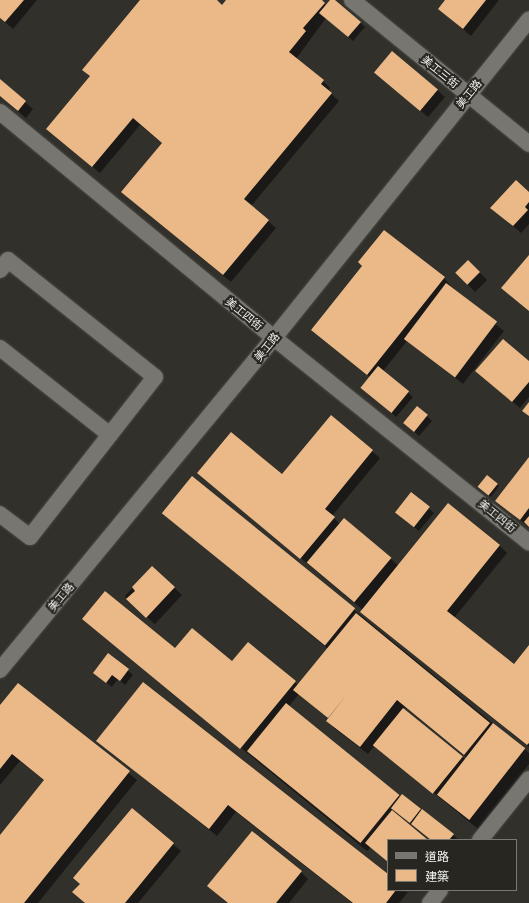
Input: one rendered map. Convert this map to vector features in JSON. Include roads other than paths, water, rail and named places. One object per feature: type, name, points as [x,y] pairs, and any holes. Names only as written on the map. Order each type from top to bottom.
[{"type":"street","name":"美工三街","points":[[352,0],[529,144]]},
{"type":"street","name":"美工路","points":[[0,670],[274,338],[529,20]]},
{"type":"street","name":"美工四街","points":[[0,112],[274,338],[529,542]]},
{"type":"street","points":[[0,514],[30,537],[155,377],[3,261]]},
{"type":"street","points":[[0,348],[110,435]]},
{"type":"street","points":[[481,839],[529,780]]},
{"type":"street","points":[[430,903],[439,891]]}]
